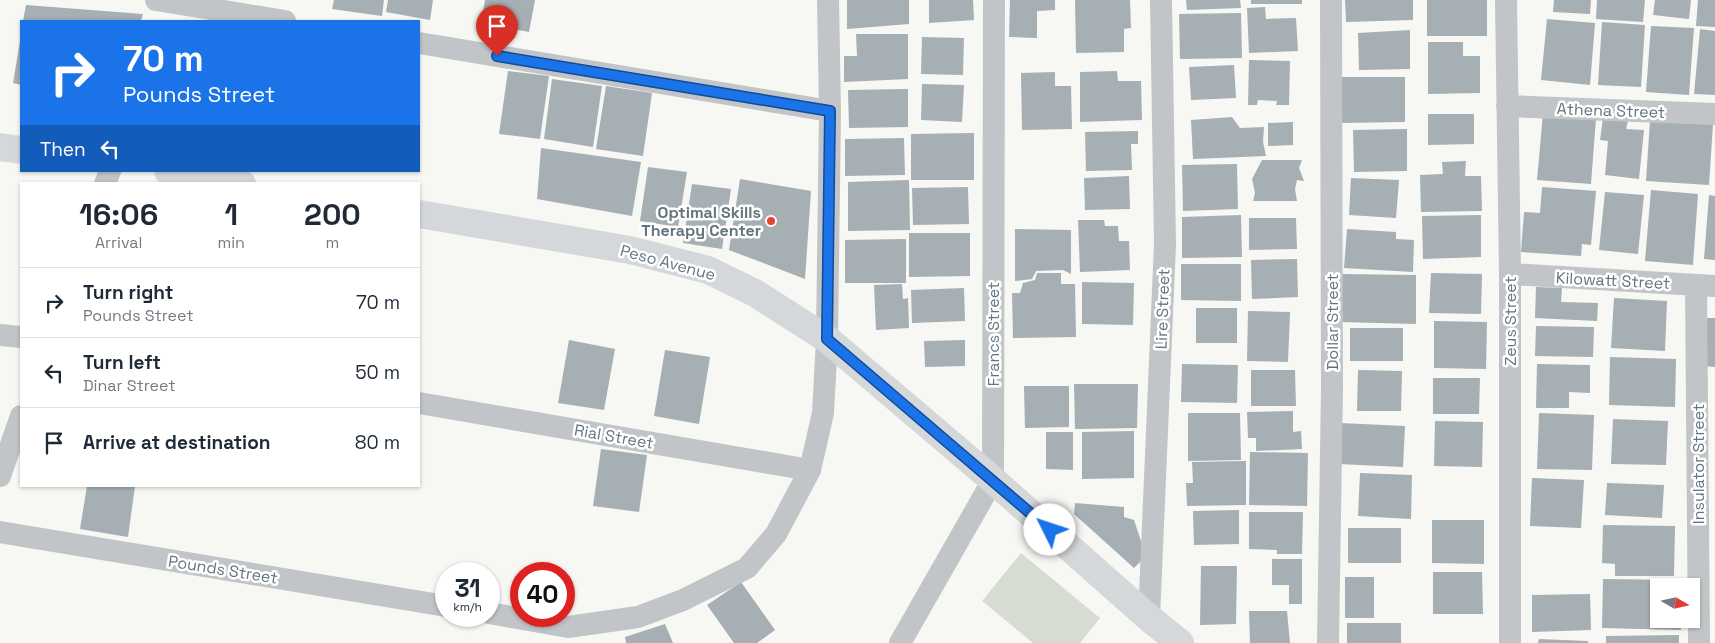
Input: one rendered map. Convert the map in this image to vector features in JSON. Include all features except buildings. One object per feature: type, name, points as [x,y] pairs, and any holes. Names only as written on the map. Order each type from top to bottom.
[{"type":"street","points":[[500,616],[568,627],[638,617],[683,600],[747,568],[776,534],[810,470],[823,413],[827,339],[830,111],[828,0]]},
{"type":"street","name":"Francs Street","points":[[900,643],[993,480],[994,0]]},
{"type":"street","name":"Lire Street","points":[[1149,618],[1165,244],[1161,0]]},
{"type":"street","name":"Dollar Street","points":[[1328,643],[1332,388],[1331,0]]},
{"type":"street","name":"Zeus Street","points":[[1506,0],[1510,274],[1510,643]]},
{"type":"street","points":[[167,6],[277,20]]},
{"type":"street","points":[[420,43],[830,111]]},
{"type":"street","name":"Athena Street","points":[[1507,106],[1715,114]]},
{"type":"street","points":[[0,147],[20,150]]},
{"type":"street","points":[[174,172],[231,182]]},
{"type":"street","name":"Peso Avenue","points":[[420,214],[630,250],[708,270],[756,293],[827,339],[1180,643]]},
{"type":"street","name":"Kilowatt Street","points":[[1510,274],[1706,286]]},
{"type":"street","name":"Insulator Street","points":[[1705,641],[1706,286]]},
{"type":"street","points":[[0,335],[20,337]]},
{"type":"street","name":"Rial Street","points":[[420,403],[810,470]]},
{"type":"street","points":[[0,476],[20,419]]},
{"type":"street","name":"Pounds Street","points":[[0,532],[435,604]]},
{"type":"shaded area","points":[[1021,553],[1100,618],[1080,643],[1033,643],[982,601]]},
{"type":"place","name":"Optimal Skills Therapy Center","points":[[771,221]]},
{"type":"route","points":[[497,56],[830,111],[827,339],[1050,530]]}]
